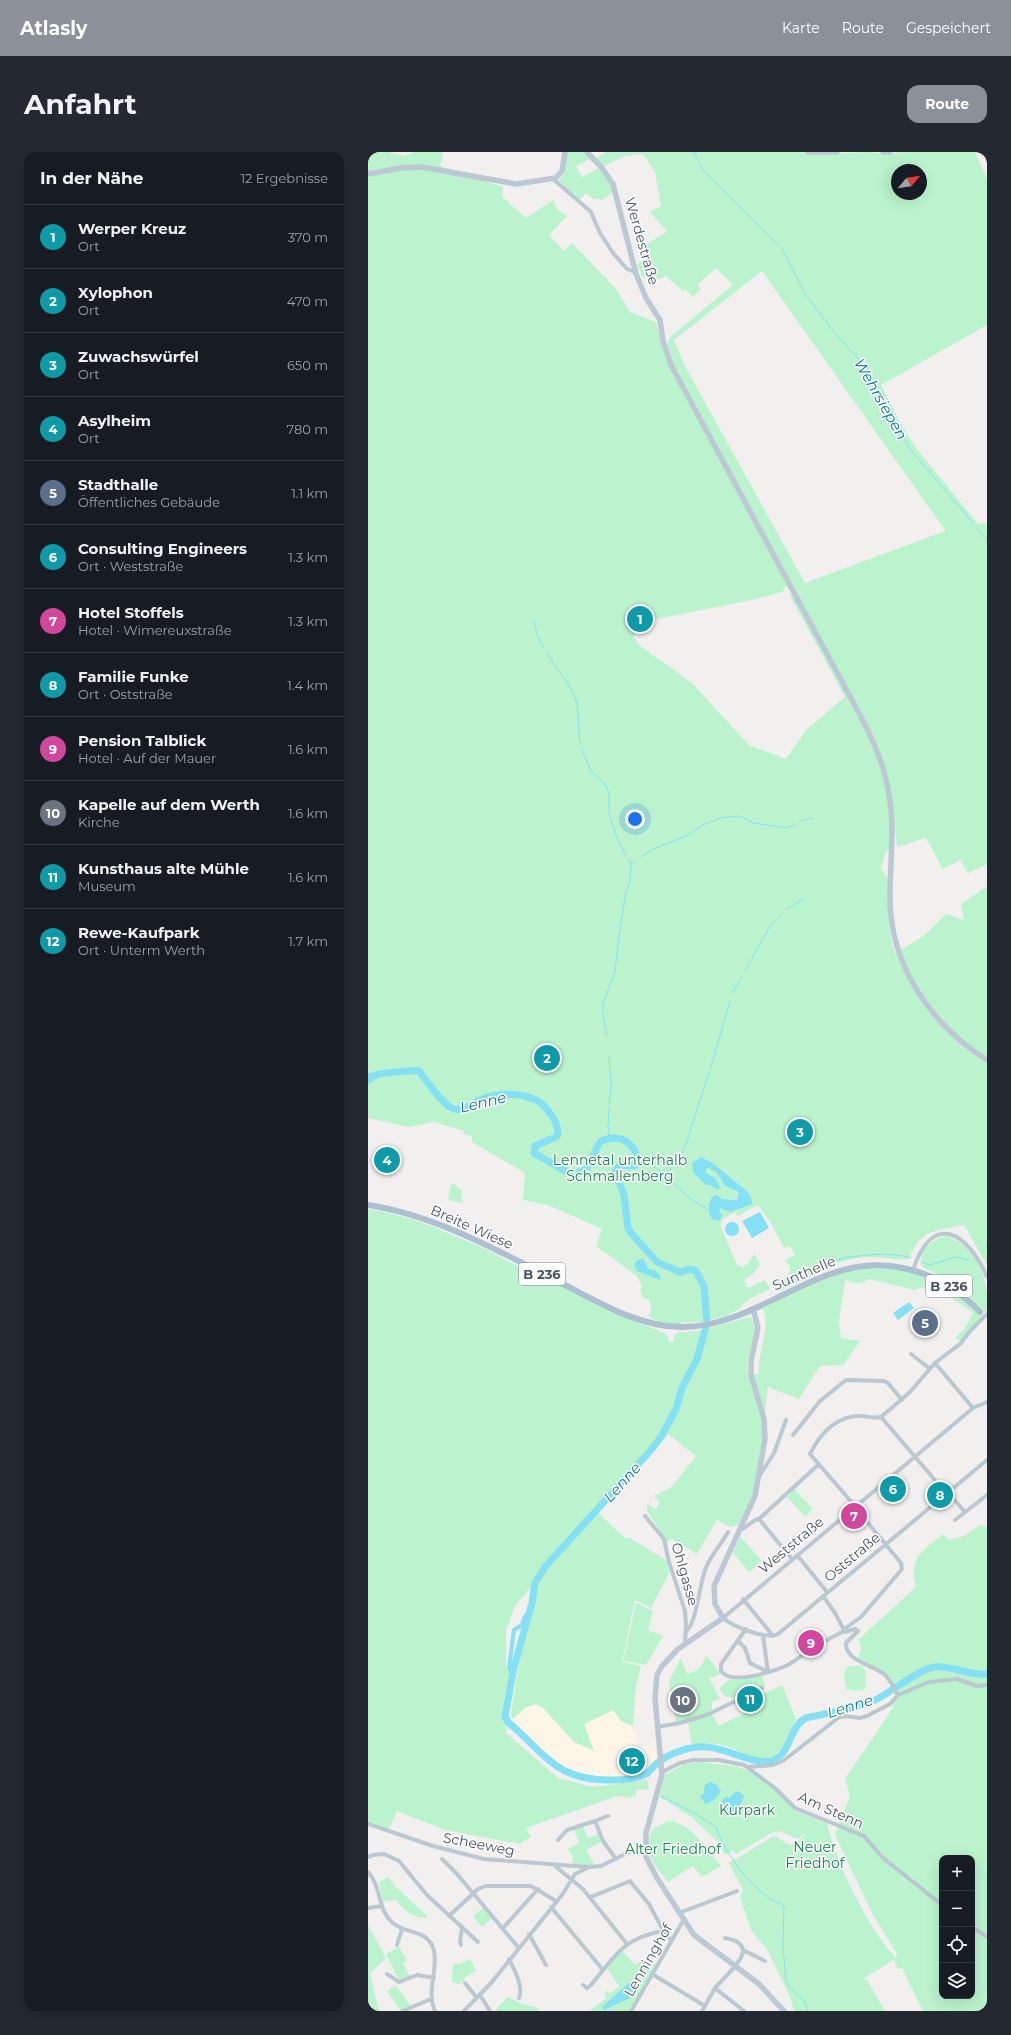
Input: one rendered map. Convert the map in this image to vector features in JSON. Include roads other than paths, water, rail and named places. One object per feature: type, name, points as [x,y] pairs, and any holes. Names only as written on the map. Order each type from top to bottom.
[{"type":"main road","name":"Breite Wiese","points":[[368,1205],[406,1213],[443,1226],[617,1311],[644,1321],[672,1327],[698,1326],[728,1319],[753,1309]]},
{"type":"main road","name":"Sunthelle","points":[[753,1309],[820,1276],[842,1269],[877,1264],[913,1270]]},
{"type":"main road","name":"B 236","points":[[913,1270],[932,1277],[953,1288],[980,1312]]},
{"type":"street","points":[[368,174],[415,167],[435,168],[510,184],[553,179],[562,171],[565,152]]},
{"type":"street","name":"Werdestraße","points":[[587,152],[602,168],[613,184],[635,272],[646,298],[660,320],[663,341],[671,365],[872,739],[883,767],[889,795],[892,822],[890,906],[893,931],[900,959],[909,979],[920,997],[942,1022],[971,1049],[987,1060]]},
{"type":"street","points":[[808,152],[837,152]]},
{"type":"street","points":[[883,152],[890,152]]},
{"type":"street","points":[[553,179],[591,212],[600,233],[613,253],[627,269],[635,272]]},
{"type":"street","points":[[913,1270],[926,1243],[933,1237],[943,1234],[959,1238],[972,1250],[987,1277]]},
{"type":"street","points":[[753,1309],[758,1328],[751,1361],[751,1375],[763,1414],[765,1427],[760,1475],[755,1496],[714,1586],[715,1604],[723,1618],[746,1629],[763,1635],[773,1636]]},
{"type":"street","points":[[746,1629],[721,1664],[722,1673],[732,1678],[752,1676],[789,1664],[813,1648],[844,1631],[861,1617],[901,1571],[901,1562],[810,1453],[835,1422],[850,1416],[881,1417],[902,1400],[935,1363],[960,1344],[987,1314]]},
{"type":"street","points":[[911,1354],[930,1369]]},
{"type":"street","points":[[935,1363],[973,1408]]},
{"type":"street","points":[[793,1435],[820,1401],[846,1380],[888,1383],[902,1400]]},
{"type":"street","name":"Weststraße","points":[[723,1618],[914,1456],[973,1408],[987,1402]]},
{"type":"street","points":[[881,1417],[964,1511]]},
{"type":"street","points":[[760,1475],[774,1453],[786,1420]]},
{"type":"street","name":"Oststraße","points":[[773,1636],[987,1460]]},
{"type":"street","points":[[741,1528],[743,1529],[755,1520],[759,1520],[819,1464]]},
{"type":"street","points":[[955,1520],[964,1511],[987,1494]]},
{"type":"street","name":"Ohlgasse","points":[[646,1516],[664,1539],[669,1562],[684,1608],[686,1632],[685,1644]]},
{"type":"street","points":[[759,1520],[792,1559]]},
{"type":"street","points":[[686,1632],[692,1625],[699,1589],[706,1567],[728,1532]]},
{"type":"street","points":[[797,1555],[827,1592]]},
{"type":"street","points":[[823,1596],[835,1613],[844,1631]]},
{"type":"street","points":[[743,1600],[773,1636]]},
{"type":"street","points":[[723,1618],[685,1644],[669,1658],[657,1676],[655,1694],[662,1770],[658,1794],[646,1833],[645,1848],[651,1868],[683,1921],[697,1938],[759,1984],[784,2011]]},
{"type":"street","points":[[844,1631],[857,1629],[857,1634],[846,1643],[848,1651],[859,1662],[884,1674],[897,1694]]},
{"type":"street","points":[[763,1635],[768,1672]]},
{"type":"street","points":[[738,1641],[745,1648],[750,1663],[768,1672]]},
{"type":"street","name":"Am Stenn","points":[[748,1767],[770,1766],[783,1761],[838,1718],[845,1716],[863,1717],[890,1704],[897,1694],[924,1683],[950,1679],[961,1680],[978,1686],[987,1685]]},
{"type":"street","points":[[657,1727],[680,1724],[709,1714],[762,1688]]},
{"type":"street","name":"Am Stenn","points":[[662,1770],[682,1762],[693,1760],[730,1761],[748,1767],[775,1788],[795,1808],[864,1836],[883,1858],[939,1903]]},
{"type":"street","points":[[558,1840],[567,1830],[608,1816]]},
{"type":"street","points":[[595,1821],[603,1840],[616,1859]]},
{"type":"street","name":"Scheeweg","points":[[368,1824],[433,1846],[476,1858],[555,1866],[589,1867]]},
{"type":"street","points":[[464,2011],[478,1997],[551,1908],[577,1873],[589,1867],[601,1866],[635,1850],[645,1848]]},
{"type":"street","points":[[368,1857],[384,1854],[399,1861],[427,1895],[478,1942]]},
{"type":"street","points":[[442,1858],[518,1947]]},
{"type":"street","points":[[555,1866],[572,1879],[591,1897],[627,1944]]},
{"type":"street","points":[[368,1872],[377,1885],[382,1906],[389,1919],[402,1929],[419,1933],[430,1941],[435,1960],[431,1999],[435,2011]]},
{"type":"street","points":[[591,1897],[630,1881],[649,1904],[664,1931],[671,1940]]},
{"type":"street","points":[[449,1916],[481,1887],[485,1886],[528,1885],[538,1888],[556,1901]]},
{"type":"street","points":[[503,1928],[538,1888]]},
{"type":"street","points":[[679,1913],[737,1890]]},
{"type":"street","points":[[368,1908],[382,1906]]},
{"type":"street","points":[[551,1908],[603,1970]]},
{"type":"street","name":"Lenninghof","points":[[631,2011],[683,1921]]},
{"type":"street","points":[[461,1945],[462,1927]]},
{"type":"street","points":[[397,1944],[402,1929]]},
{"type":"street","points":[[975,1929],[987,1937]]},
{"type":"street","points":[[583,1985],[587,1988],[622,1947],[649,1934],[664,1931]]},
{"type":"street","points":[[529,1934],[546,1965]]},
{"type":"street","points":[[725,1938],[736,1941],[743,1950],[765,1960]]},
{"type":"street","points":[[702,2011],[715,1988],[742,1956],[743,1950]]},
{"type":"street","points":[[509,1959],[518,1980],[521,1994],[519,1998]]},
{"type":"street","points":[[387,1974],[399,1982],[417,1975],[434,1978]]},
{"type":"street","points":[[652,1974],[705,2006]]},
{"type":"street","points":[[465,1983],[490,2011]]},
{"type":"street","points":[[715,1988],[744,2011]]},
{"type":"street","points":[[403,2011],[431,1999]]},
{"type":"water","points":[[701,1157],[714,1164],[748,1192],[752,1200],[752,1204],[730,1212],[720,1208],[719,1210],[722,1216],[719,1221],[712,1219],[709,1213],[709,1208],[712,1197],[716,1195],[722,1199],[737,1200],[739,1192],[725,1186],[717,1173],[709,1168],[706,1169],[706,1173],[715,1178],[720,1187],[718,1190],[710,1185],[706,1185],[694,1173],[692,1163]]},
{"type":"water","points":[[760,1212],[769,1228],[752,1238],[742,1221]]},
{"type":"water","points":[[729,1222],[735,1222],[739,1226],[739,1232],[735,1236],[729,1236],[725,1232],[725,1226]]},
{"type":"water","points":[[643,1259],[649,1269],[656,1271],[661,1276],[660,1280],[637,1271],[634,1264],[638,1260]]},
{"type":"water","points":[[909,1302],[914,1308],[898,1320],[893,1313]]},
{"type":"water","points":[[709,1782],[716,1784],[721,1792],[714,1800],[706,1804],[700,1797],[704,1793],[704,1786]]},
{"type":"water","points":[[738,1791],[744,1796],[739,1806],[733,1811],[722,1812],[720,1806],[722,1800],[726,1797],[730,1798]]},
{"type":"water","points":[[629,1983],[637,1987],[630,1998],[604,2010],[602,2007]]},
{"type":"waterway","name":"Wehrsiepen","points":[[694,152],[697,158]]},
{"type":"waterway","name":"Wehrsiepen","points":[[699,162],[702,169],[779,246]]},
{"type":"waterway","name":"Wehrsiepen","points":[[782,249],[806,295],[830,327],[866,368],[910,449],[973,523]]},
{"type":"waterway","name":"Wehrsiepen","points":[[977,528],[987,541]]},
{"type":"waterway","points":[[534,622],[537,633]]},
{"type":"waterway","points":[[537,635],[544,648]]},
{"type":"waterway","points":[[547,652],[575,697],[578,709],[580,744]]},
{"type":"waterway","points":[[582,750],[591,771],[604,783],[609,792],[609,814],[617,838],[626,855]]},
{"type":"waterway","points":[[641,857],[651,850],[686,836],[705,824],[720,818],[740,816],[753,823],[788,828],[795,824]]},
{"type":"waterway","points":[[799,821],[813,818]]},
{"type":"waterway","points":[[607,1035],[603,1017],[603,1004],[615,971],[620,928],[626,892],[630,881],[631,864],[629,860]]},
{"type":"waterway","points":[[631,864],[636,861]]},
{"type":"waterway","points":[[787,909],[804,899]]},
{"type":"waterway","points":[[745,971],[769,928],[782,914]]},
{"type":"waterway","points":[[732,993],[742,978]]},
{"type":"waterway","points":[[711,1067],[730,1001]]},
{"type":"waterway","points":[[609,1057],[611,1085],[609,1105]]},
{"type":"waterway","name":"Lenne","points":[[368,1080],[379,1074],[419,1071],[435,1093],[450,1107],[458,1110],[490,1096],[509,1094],[536,1100],[543,1105],[553,1117],[558,1134],[556,1137],[535,1146],[534,1153],[572,1175],[588,1166],[601,1141],[615,1138],[626,1141],[634,1149],[639,1162],[634,1166],[620,1165],[615,1171],[624,1195],[628,1228],[657,1262],[680,1272],[691,1269],[696,1271],[704,1286],[707,1323],[697,1359],[682,1388],[676,1409],[661,1437],[545,1567],[535,1583],[532,1603],[514,1667],[505,1717],[509,1723],[544,1756],[565,1771],[578,1776],[594,1779],[625,1779],[646,1774],[656,1764],[681,1750],[698,1747],[717,1749],[763,1762],[771,1761],[778,1758],[783,1753],[796,1727],[806,1718],[866,1704],[885,1695],[915,1675],[929,1668],[941,1667],[987,1674]]},
{"type":"waterway","points":[[689,1134],[709,1073]]},
{"type":"waterway","name":"Lenne","points":[[368,1075],[376,1075]]},
{"type":"waterway","points":[[609,1108],[608,1127],[610,1138]]},
{"type":"waterway","points":[[637,1155],[658,1169],[664,1176],[681,1156],[689,1136]]},
{"type":"waterway","points":[[665,1176],[692,1200],[707,1209]]},
{"type":"waterway","points":[[984,1249],[987,1246]]},
{"type":"waterway","points":[[807,1272],[827,1263],[848,1257],[882,1254],[911,1258]]},
{"type":"waterway","points":[[921,1262],[930,1265],[956,1257],[968,1260]]},
{"type":"waterway","points":[[513,1676],[509,1668],[514,1630],[522,1625],[525,1616],[529,1613]]},
{"type":"waterway","name":"Lenne","points":[[646,1774],[649,1777]]},
{"type":"waterway","points":[[661,1796],[694,1813],[716,1827],[726,1849],[743,1873],[763,1894],[784,1905],[783,1947],[786,1980],[789,1987],[804,2001],[808,2011]]},
{"type":"place","name":"Werper Kreuz","points":[[640,619]]},
{"type":"place","name":"Xylophon","points":[[547,1058]]},
{"type":"place","name":"Zuwachswürfel","points":[[800,1132]]},
{"type":"place","name":"Asylheim","points":[[387,1160]]},
{"type":"place","name":"Stadthalle","points":[[925,1323]]},
{"type":"place","name":"Consulting Engineers","points":[[893,1489]]},
{"type":"place","name":"Familie Funke","points":[[940,1495]]},
{"type":"place","name":"Hotel Stoffels","points":[[854,1516]]},
{"type":"place","name":"Pension Talblick","points":[[811,1643]]},
{"type":"place","name":"Kunsthaus alte Mühle","points":[[750,1699]]},
{"type":"place","name":"Kapelle auf dem Werth","points":[[683,1700]]},
{"type":"place","name":"Rewe-Kaufpark","points":[[632,1761]]},
{"type":"park label","name":"Lennetal unterhalb Schmallenberg","points":[[620,1168]]},
{"type":"park label","name":"Kurpark","points":[[747,1810]]},
{"type":"park label","name":"Alter Friedhof","points":[[673,1849]]},
{"type":"park label","name":"Neuer Friedhof","points":[[815,1856]]}]
